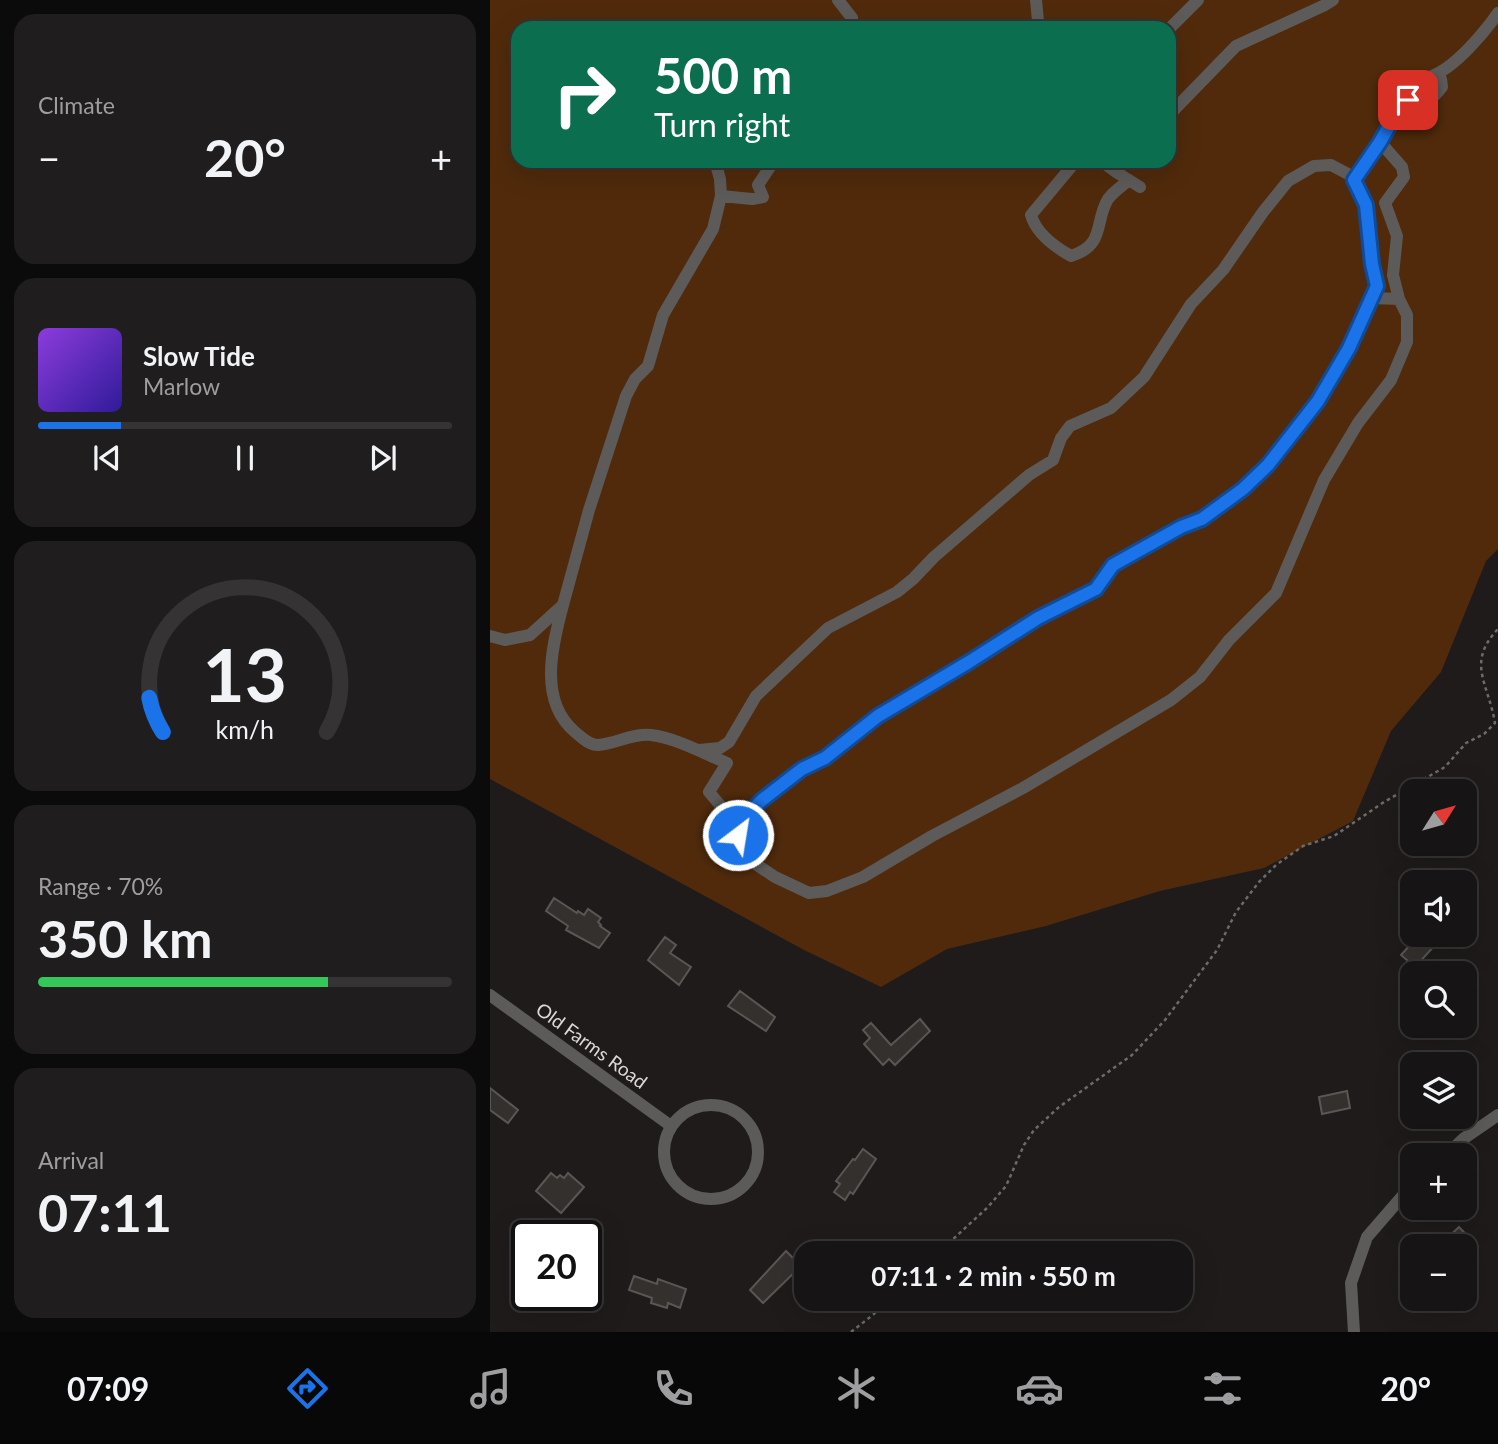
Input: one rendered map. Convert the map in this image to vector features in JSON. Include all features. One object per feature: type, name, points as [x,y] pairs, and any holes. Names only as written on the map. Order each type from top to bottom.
[{"type":"street","points":[[838,0],[852,18],[850,21]]},
{"type":"street","points":[[1036,0],[1038,21]]},
{"type":"street","points":[[1176,22],[1198,0]]},
{"type":"street","points":[[1176,108],[1236,46],[1332,0]]},
{"type":"street","points":[[717,168],[721,197],[713,229],[663,315],[648,366],[635,379],[626,396],[589,510],[552,652],[551,690],[563,722],[584,740],[595,745],[647,734],[662,737],[727,763],[709,792],[736,824],[781,783],[825,758],[878,716],[1038,618],[1096,589],[1113,565],[1181,527],[1202,519],[1243,489],[1276,456],[1318,401],[1349,348],[1377,286],[1366,205],[1354,180],[1397,112],[1420,91],[1425,80],[1442,72],[1488,28],[1498,13]]},
{"type":"street","points":[[740,822],[738,835],[748,859],[775,877],[808,893],[827,891],[863,877],[955,823],[1023,788],[1171,700],[1200,677],[1229,640],[1276,593],[1324,480],[1358,423],[1391,380],[1407,342],[1407,315],[1399,299],[1393,275],[1398,236],[1385,203],[1404,177],[1402,167],[1380,142]]},
{"type":"street","points":[[697,751],[720,748],[729,742],[756,696],[828,628],[897,592],[1020,483],[1053,460],[1061,438],[1070,426],[1111,408],[1144,377],[1192,304],[1223,270],[1288,181],[1314,166],[1331,165],[1348,174]]},
{"type":"street","points":[[721,197],[763,197],[758,185],[769,168]]},
{"type":"street","points":[[1070,168],[1031,215],[1034,224],[1058,249],[1071,256],[1087,248],[1099,228],[1108,200],[1134,184],[1111,168]]},
{"type":"street","points":[[1116,172],[1119,168]]},
{"type":"street","points":[[1372,298],[1399,299]]},
{"type":"street","points":[[490,636],[505,640],[530,635],[563,605]]},
{"type":"street","name":"Old Farms Road","points":[[490,995],[671,1126]]},
{"type":"street","points":[[699,1106],[723,1107],[740,1115],[755,1135],[758,1150],[757,1165],[751,1179],[740,1190],[727,1197],[704,1199],[683,1191],[672,1180],[666,1166],[664,1152],[671,1126],[679,1117],[699,1106]]},
{"type":"street","points":[[1459,1143],[1498,1115]]},
{"type":"street","points":[[1354,1332],[1351,1283],[1367,1237],[1400,1199]]},
{"type":"path","points":[[951,1241],[988,1207],[1006,1186],[1024,1145],[1034,1130],[1059,1107],[1132,1055],[1166,1020],[1217,950],[1236,912],[1276,865],[1303,846],[1334,836],[1384,802],[1444,767],[1466,743],[1484,734],[1495,723],[1479,660],[1486,642],[1498,629]]},
{"type":"path","points":[[851,1332],[876,1311]]},
{"type":"shaded area","points":[[490,0],[1498,0],[1498,549],[1486,561],[1441,672],[1391,731],[1353,821],[1264,868],[1160,891],[1046,926],[947,949],[881,987],[804,950],[490,779]]},
{"type":"building","points":[[554,898],[577,913],[578,911],[584,915],[588,909],[601,918],[598,922],[600,926],[610,933],[599,948],[566,930],[568,926],[546,911]]},
{"type":"building","points":[[665,937],[676,945],[670,953],[691,967],[679,985],[648,960]]},
{"type":"building","points":[[1408,947],[1433,947],[1420,961],[1408,961],[1401,955]]},
{"type":"building","points":[[740,991],[775,1017],[766,1031],[728,1006]]},
{"type":"building","points":[[920,1019],[930,1031],[895,1065],[889,1059],[883,1065],[864,1044],[870,1038],[863,1030],[871,1023],[891,1045]]},
{"type":"building","points":[[490,1088],[518,1110],[508,1123],[490,1110]]},
{"type":"building","points":[[1347,1091],[1350,1108],[1322,1114],[1319,1097]]},
{"type":"building","points":[[863,1149],[876,1159],[853,1194],[850,1192],[845,1200],[834,1192],[840,1184],[836,1181]]},
{"type":"building","points":[[551,1173],[557,1178],[560,1175],[564,1178],[568,1173],[584,1187],[561,1213],[536,1191]]},
{"type":"building","points":[[1459,1227],[1466,1234],[1452,1234]]},
{"type":"building","points":[[786,1251],[794,1259],[794,1273],[763,1303],[750,1290]]},
{"type":"building","points":[[634,1276],[657,1284],[658,1279],[686,1289],[680,1308],[668,1303],[667,1308],[651,1303],[652,1298],[629,1290]]},
{"type":"route","points":[[738,835],[740,822],[781,783],[825,758],[878,716],[1038,618],[1096,589],[1113,565],[1181,527],[1202,519],[1243,489],[1268,465],[1318,401],[1349,348],[1377,286],[1366,205],[1354,180],[1397,112],[1408,100]]}]
